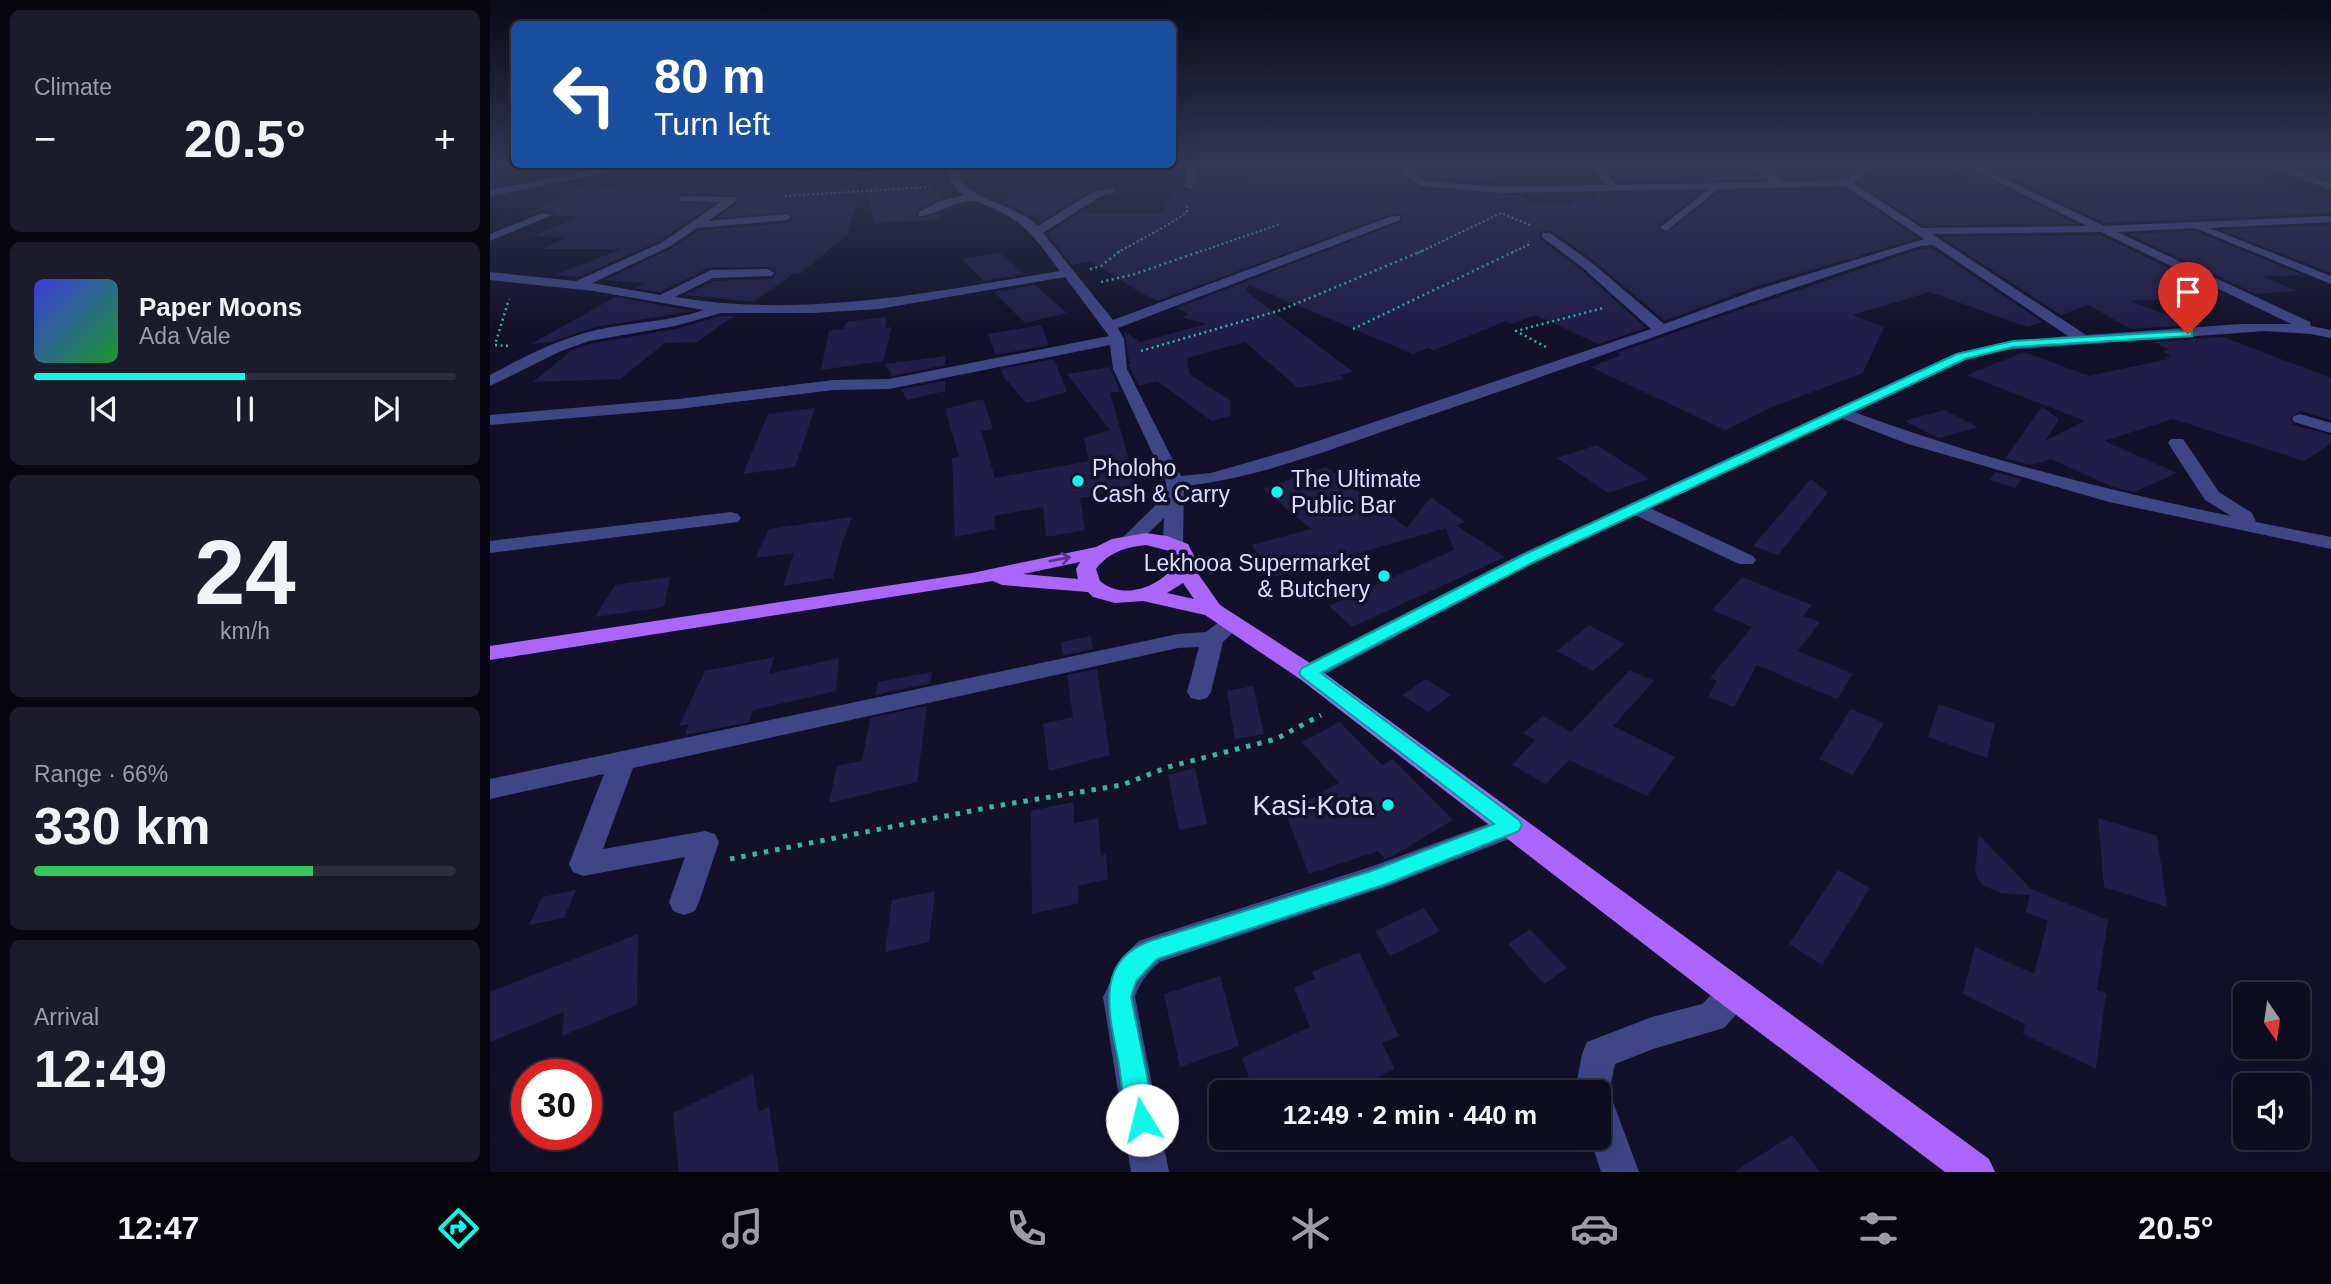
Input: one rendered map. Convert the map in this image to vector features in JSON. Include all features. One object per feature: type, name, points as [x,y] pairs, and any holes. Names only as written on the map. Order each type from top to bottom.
[{"type":"main road","points":[[490,653],[972,579],[1101,552],[1130,540],[1146,539],[1173,543],[1186,555],[1185,570],[1218,624]]},
{"type":"main road","points":[[1091,586],[1086,578],[1086,569],[1101,552]]},
{"type":"main road","points":[[972,579],[1028,580],[1091,586],[1113,596],[1144,595],[1170,585],[1185,570]]},
{"type":"main road","points":[[1144,595],[1218,624],[1308,673],[1734,994],[1976,1172]]},
{"type":"street","points":[[490,238],[535,220]]},
{"type":"street","points":[[577,286],[665,245],[702,220]]},
{"type":"street","points":[[694,225],[756,220]]},
{"type":"street","points":[[1023,220],[1038,231],[1113,333],[1120,369],[1174,490],[1173,543]]},
{"type":"street","points":[[1038,231],[1056,220]]},
{"type":"street","points":[[490,420],[678,404],[834,385],[889,384],[1113,333],[1392,220]]},
{"type":"street","points":[[1666,228],[1677,220]]},
{"type":"street","points":[[1900,220],[2085,341]]},
{"type":"street","points":[[2082,220],[2313,329],[2331,334]]},
{"type":"street","points":[[1918,232],[2101,229],[2311,220]]},
{"type":"street","points":[[2190,224],[2331,280]]},
{"type":"street","points":[[1546,235],[1626,298],[1654,325],[1664,329]]},
{"type":"street","points":[[1130,540],[1174,490],[1297,454],[1573,362],[1761,293],[1919,243],[1933,242]]},
{"type":"street","points":[[662,299],[712,274],[768,273]]},
{"type":"street","points":[[490,276],[577,286],[721,309],[813,309],[879,305],[1069,273]]},
{"type":"street","points":[[490,381],[551,350],[595,335],[700,317],[721,309]]},
{"type":"street","points":[[1308,673],[1528,558],[1973,353],[2013,344],[2266,328],[2313,329]]},
{"type":"street","points":[[1844,414],[1914,440],[2116,498],[2331,543]]},
{"type":"street","points":[[2300,419],[2331,428]]},
{"type":"street","points":[[2177,443],[2212,496],[2245,517],[2248,526]]},
{"type":"street","points":[[1636,509],[1746,560]]},
{"type":"street","points":[[490,547],[731,518]]},
{"type":"street","points":[[1199,692],[1218,624]]},
{"type":"street","points":[[490,789],[1178,641],[1218,624]]},
{"type":"street","points":[[622,762],[583,864],[705,842],[684,902]]},
{"type":"street","points":[[1150,1172],[1119,997],[1125,976],[1136,962],[1150,951],[1378,877],[1512,825]]},
{"type":"street","points":[[1594,1080],[1599,1054],[1652,1033],[1712,1017],[1734,994]]},
{"type":"street","points":[[1611,1146],[1620,1172]]},
{"type":"path","points":[[1069,273],[1101,266],[1115,254],[1176,220]]},
{"type":"path","points":[[1119,358],[1281,310],[1430,248],[1487,220]]},
{"type":"path","points":[[1079,286],[1135,274],[1280,225]]},
{"type":"path","points":[[1353,329],[1528,245],[1530,240],[1546,235]]},
{"type":"path","points":[[525,281],[512,290],[495,345],[551,350]]},
{"type":"path","points":[[1573,362],[1516,331],[1608,306],[1611,302],[1626,298]]},
{"type":"path","points":[[697,864],[996,806],[1122,785],[1168,767],[1276,739],[1346,701]]},
{"type":"building","points":[[572,220],[691,220],[660,241],[578,277],[555,275],[622,249],[543,249],[567,237],[531,236]]},
{"type":"building","points":[[792,220],[851,220],[848,234],[801,273],[793,274],[754,302],[684,295],[714,281],[772,279],[777,272],[769,267],[711,267],[660,292],[634,288],[644,283],[605,280],[670,249],[698,231],[787,223]]},
{"type":"building","points":[[873,220],[939,220],[939,220],[874,223]]},
{"type":"building","points":[[1069,220],[1376,220],[1158,301],[1091,261],[1072,265],[1047,234]]},
{"type":"building","points":[[1401,220],[1666,220],[1658,226],[1659,230],[1665,233],[1683,220],[1890,220],[1918,238],[1755,287],[1665,321],[1593,260],[1552,231],[1540,231],[1540,239],[1581,270],[1646,328],[1598,344],[1536,315],[1512,324],[1506,321],[1434,350],[1428,348],[1413,354],[1249,285],[1246,291],[1353,372],[1340,375],[1345,379],[1298,388],[1245,342],[1187,358],[1189,374],[1230,400],[1230,416],[1212,421],[1157,381],[1139,386],[1130,368],[1129,364],[1132,363],[1129,361],[1124,331],[1140,342],[1206,324],[1182,317],[1189,314],[1177,308]]},
{"type":"building","points":[[1915,220],[2068,220],[2076,224],[1923,225]]},
{"type":"building","points":[[2098,220],[2180,220],[2105,223]]},
{"type":"building","points":[[2331,225],[2331,273],[2221,230]]},
{"type":"building","points":[[2195,231],[2303,275],[2263,276],[2296,291],[2256,294],[2128,234]]},
{"type":"building","points":[[2100,235],[2226,296],[2131,301],[2192,325],[2131,329],[2088,305],[2061,315],[1941,237]]},
{"type":"building","points":[[1932,248],[2042,322],[2027,327],[1930,292],[1853,315],[1884,327],[1863,373],[1777,405],[1725,430],[1591,367],[1621,355],[1617,353],[1736,311],[1921,249]]},
{"type":"building","points":[[1000,253],[1024,274],[984,281],[962,259]]},
{"type":"building","points":[[1035,285],[1067,313],[1025,323],[994,292]]},
{"type":"building","points":[[615,297],[693,311],[595,327],[551,342],[531,344]]},
{"type":"building","points":[[721,316],[734,316],[697,342],[665,343],[620,379],[533,382],[572,350],[590,344],[676,329]]},
{"type":"building","points":[[887,317],[885,328],[892,327],[883,361],[821,370],[829,331],[843,329],[846,322]]},
{"type":"building","points":[[1041,325],[1049,345],[996,355],[988,334]]},
{"type":"building","points":[[2223,337],[2331,378],[2331,420],[2301,411],[2290,418],[2293,425],[2331,435],[2331,444],[2304,461],[2173,419],[2104,441],[2177,473],[2134,492],[2113,487],[2051,459],[2031,465],[2005,458],[2042,407],[2059,419],[2045,441],[2085,421],[1967,375],[2024,352],[2089,376],[2172,356],[2162,351],[2169,350],[2154,342]]},
{"type":"building","points":[[945,356],[945,365],[892,376],[885,364]]},
{"type":"building","points":[[1054,359],[1067,392],[1026,403],[1004,377],[1001,369]]},
{"type":"building","points":[[1110,367],[1120,391],[1110,393],[1137,488],[1080,498],[1085,530],[1046,537],[1043,507],[994,516],[995,529],[955,537],[952,458],[959,457],[945,409],[983,399],[993,429],[981,431],[995,478],[1089,461],[1084,438],[1110,430],[1067,374]]},
{"type":"building","points":[[945,381],[945,391],[907,400],[901,389]]},
{"type":"building","points":[[815,408],[795,467],[743,474],[768,414]]},
{"type":"building","points":[[1944,410],[1978,427],[1939,438],[1905,421]]},
{"type":"building","points":[[1597,445],[1649,479],[1608,493],[1557,458]]},
{"type":"building","points":[[1326,467],[1407,528],[1431,497],[1465,522],[1456,525],[1505,557],[1352,627],[1329,606],[1454,550],[1446,528],[1274,577],[1252,545],[1311,529],[1263,489]]},
{"type":"building","points":[[1995,472],[2021,479],[2015,488],[1990,480]]},
{"type":"building","points":[[1811,479],[1828,493],[1778,555],[1753,546]]},
{"type":"building","points":[[852,517],[833,578],[783,586],[794,553],[755,558],[769,529]]},
{"type":"building","points":[[670,577],[664,607],[595,617],[615,585]]},
{"type":"building","points":[[1742,577],[1812,605],[1803,616],[1820,622],[1798,651],[1853,674],[1837,699],[1757,665],[1734,707],[1708,697],[1717,681],[1710,678],[1752,627],[1712,610]]},
{"type":"building","points":[[1589,625],[1625,644],[1593,671],[1557,651]]},
{"type":"building","points":[[1091,636],[1093,649],[1063,655],[1061,642]]},
{"type":"building","points":[[774,657],[769,674],[839,658],[836,691],[753,710],[749,722],[685,735],[689,724],[679,726],[705,671]]},
{"type":"building","points":[[1097,669],[1110,755],[1049,771],[1043,724],[1073,717],[1067,675]]},
{"type":"building","points":[[1630,670],[1654,681],[1613,726],[1675,757],[1647,796],[1569,760],[1546,784],[1512,765],[1535,740],[1523,733],[1543,716],[1571,732]]},
{"type":"building","points":[[932,672],[930,683],[875,695],[878,682]]},
{"type":"building","points":[[1426,679],[1451,695],[1428,712],[1402,695]]},
{"type":"building","points":[[1253,686],[1264,734],[1235,739],[1227,691]]},
{"type":"building","points":[[1939,704],[1995,724],[1987,758],[1928,737]]},
{"type":"building","points":[[927,706],[917,782],[829,803],[837,766],[862,761],[870,718]]},
{"type":"building","points":[[1851,709],[1884,723],[1853,775],[1819,759]]},
{"type":"building","name":"Kasi-Kota","points":[[1340,722],[1382,765],[1393,759],[1453,820],[1385,859],[1378,851],[1309,874],[1284,809],[1301,804],[1339,783],[1302,742]]},
{"type":"building","points":[[1195,768],[1207,824],[1179,830],[1168,775]]},
{"type":"building","points":[[1073,802],[1074,823],[1098,818],[1101,856],[1106,854],[1108,879],[1078,886],[1078,903],[1032,914],[1031,811]]},
{"type":"building","points":[[2098,818],[2157,836],[2167,907],[2104,887]]},
{"type":"building","points":[[1979,835],[2031,889],[2108,920],[2097,990],[2106,994],[2096,1069],[2023,1034],[2025,1024],[1963,994],[1975,947],[2034,974],[2048,921],[2026,912],[2030,895],[2001,893],[1984,886],[1978,879],[1975,872]]},
{"type":"building","points":[[1838,870],[1870,888],[1822,965],[1789,944]]},
{"type":"building","points":[[576,890],[564,918],[529,925],[542,897]]},
{"type":"building","points":[[935,891],[929,942],[885,952],[892,900]]},
{"type":"building","points":[[1424,908],[1440,931],[1390,956],[1375,931]]},
{"type":"building","points":[[1530,929],[1567,968],[1544,984],[1508,944]]},
{"type":"building","points":[[638,934],[637,1005],[562,1036],[564,1012],[490,1042],[490,992]]},
{"type":"building","points":[[1359,952],[1399,1036],[1382,1043],[1395,1069],[1371,1080],[1250,1080],[1242,1058],[1310,1027],[1294,988],[1315,979],[1312,972]]},
{"type":"building","points":[[1220,976],[1239,1046],[1180,1067],[1164,994]]},
{"type":"building","points":[[753,1074],[758,1112],[769,1106],[779,1172],[679,1172],[673,1113]]},
{"type":"building","points":[[1792,1135],[1820,1172],[1734,1172]]},
{"type":"place","name":"Pholoho Cash & Carry","points":[[1078,481]]},
{"type":"place","name":"The Ultimate Public Bar","points":[[1277,492]]},
{"type":"place","name":"Lekhooa Supermarket & Butchery","points":[[1384,576]]},
{"type":"place","name":"Kasi-Kota","points":[[1388,805]]},
{"type":"route","points":[[1142,1120],[1119,997],[1125,976],[1136,962],[1150,951],[1378,877],[1512,825],[1308,673],[1528,558],[1844,414],[1961,356],[2013,344],[2188,334]]}]
